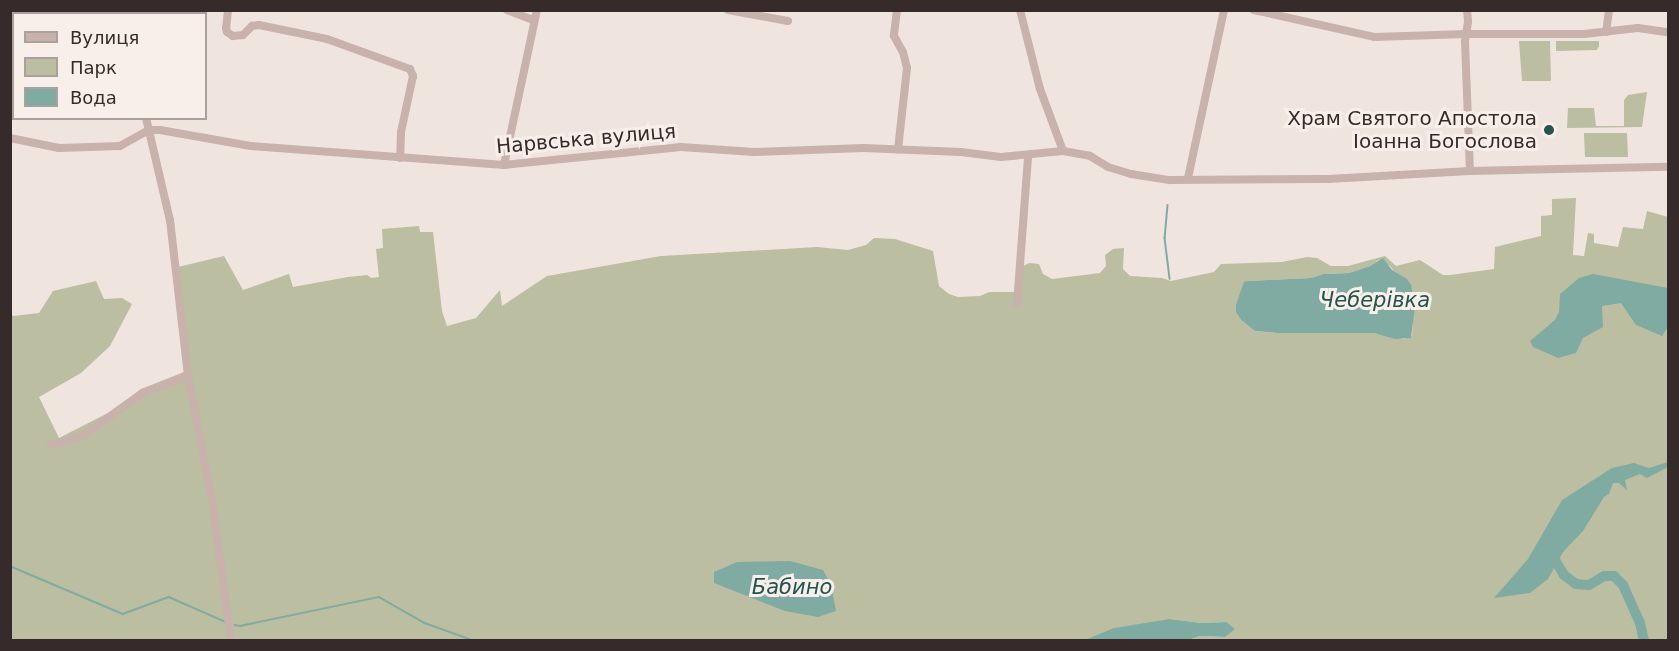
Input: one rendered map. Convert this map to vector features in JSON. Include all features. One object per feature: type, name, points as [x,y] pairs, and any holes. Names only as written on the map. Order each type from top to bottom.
[{"type":"street","points":[[228,10],[227,32],[233,36],[243,35],[252,26],[259,25],[327,39],[410,69],[413,76],[401,132],[400,158]]},
{"type":"street","points":[[507,10],[533,20]]},
{"type":"street","points":[[504,165],[516,116],[533,20],[537,10]]},
{"type":"street","points":[[728,10],[788,21]]},
{"type":"street","points":[[897,10],[894,36],[903,52],[907,68],[898,150]]},
{"type":"street","points":[[1020,10],[1038,81],[1063,151]]},
{"type":"street","points":[[1188,178],[1224,10]]},
{"type":"street","points":[[1254,10],[1353,35],[1375,37],[1606,32],[1638,28],[1668,32]]},
{"type":"street","points":[[1467,10],[1470,171]]},
{"type":"street","points":[[1606,32],[1609,10]]},
{"type":"street","points":[[146,120],[170,220],[188,376],[212,500],[231,640]]},
{"type":"street","points":[[10,138],[59,148],[120,146],[149,130]]},
{"type":"street","name":"Нарвська вулиця","points":[[149,130],[251,146],[504,165],[681,147],[753,152],[862,148],[1001,157],[1063,151],[1090,156],[1108,167],[1131,174],[1170,180],[1188,178],[1328,179],[1470,171],[1668,167]]},
{"type":"street","points":[[1017,304],[1028,156]]},
{"type":"street","points":[[51,445],[81,437],[143,393],[188,376]]},
{"type":"green space","points":[[1519,41],[1550,41],[1551,81],[1522,81]]},
{"type":"green space","points":[[1556,41],[1599,41],[1599,46],[1597,50],[1556,51]]},
{"type":"green space","points":[[1647,92],[1642,127],[1567,128],[1568,108],[1594,108],[1596,126],[1624,126],[1624,100],[1628,95]]},
{"type":"green space","points":[[1584,133],[1627,133],[1628,157],[1585,157]]},
{"type":"green space","points":[[1576,198],[1573,255],[1584,256],[1588,233],[1594,234],[1594,243],[1618,247],[1623,227],[1643,229],[1647,211],[1668,217],[1668,640],[1188,640],[1200,636],[1224,637],[1226,622],[1201,623],[1170,619],[1143,640],[11,640],[11,313],[13,316],[39,313],[53,291],[96,281],[104,299],[122,298],[132,304],[110,346],[81,373],[39,397],[59,438],[108,413],[141,389],[184,372],[178,267],[224,256],[243,290],[289,274],[293,287],[348,277],[367,275],[371,278],[379,277],[376,249],[383,248],[382,229],[419,226],[420,232],[433,232],[442,311],[447,326],[476,318],[500,290],[502,306],[547,276],[661,256],[817,247],[848,250],[866,245],[874,238],[895,239],[933,251],[939,286],[949,294],[958,297],[980,296],[989,292],[1016,292],[1020,268],[1029,263],[1039,264],[1043,274],[1052,279],[1100,273],[1106,266],[1105,255],[1113,249],[1124,248],[1123,269],[1130,276],[1162,278],[1171,281],[1214,272],[1221,264],[1282,262],[1307,257],[1317,258],[1331,266],[1348,266],[1385,256],[1396,266],[1420,260],[1443,275],[1450,275],[1494,269],[1495,247],[1541,236],[1541,216],[1552,215],[1552,199]],"holes":[[[1379,260],[1390,266],[1414,298],[1412,336],[1404,339],[1374,333],[1255,331],[1241,320],[1237,313],[1236,304],[1245,282],[1248,281],[1311,278],[1323,274],[1349,273],[1370,266]]]},
{"type":"water","name":"Чеберівка","points":[[1383,258],[1392,270],[1407,279],[1411,285],[1415,307],[1411,338],[1395,339],[1374,333],[1255,331],[1241,320],[1236,312],[1236,304],[1244,282],[1349,273],[1370,266]]},
{"type":"water","points":[[1593,274],[1668,288],[1668,327],[1662,336],[1636,325],[1621,303],[1602,306],[1603,327],[1583,338],[1576,353],[1558,358],[1533,347],[1530,341],[1555,320],[1559,312],[1560,294],[1579,278]]},
{"type":"water","points":[[1668,462],[1668,467],[1647,478],[1640,474],[1625,480],[1627,490],[1619,483],[1613,483],[1609,494],[1604,497],[1583,531],[1563,552],[1548,579],[1530,593],[1494,598],[1528,559],[1562,500],[1612,468],[1634,463],[1649,468]]},
{"type":"water","name":"Бабино","points":[[790,561],[823,570],[831,585],[836,611],[818,617],[785,611],[714,583],[714,572],[737,562]]},
{"type":"water","points":[[1170,619],[1201,623],[1226,622],[1235,629],[1225,637],[1200,636],[1188,640],[1085,640],[1114,628]]},
{"type":"waterway","points":[[1168,205],[1165,238],[1170,279]]},
{"type":"waterway","points":[[1554,552],[1552,555],[1564,575],[1576,584],[1589,585],[1604,576],[1614,576],[1623,585],[1640,623],[1644,640]]},
{"type":"waterway","points":[[10,566],[123,614],[169,597],[226,622]]},
{"type":"waterway","points":[[235,625],[240,626],[379,597],[425,623],[472,640]]},
{"type":"place","name":"Храм Святого Апостола Іоанна Богослова","points":[[1549,130]]}]
